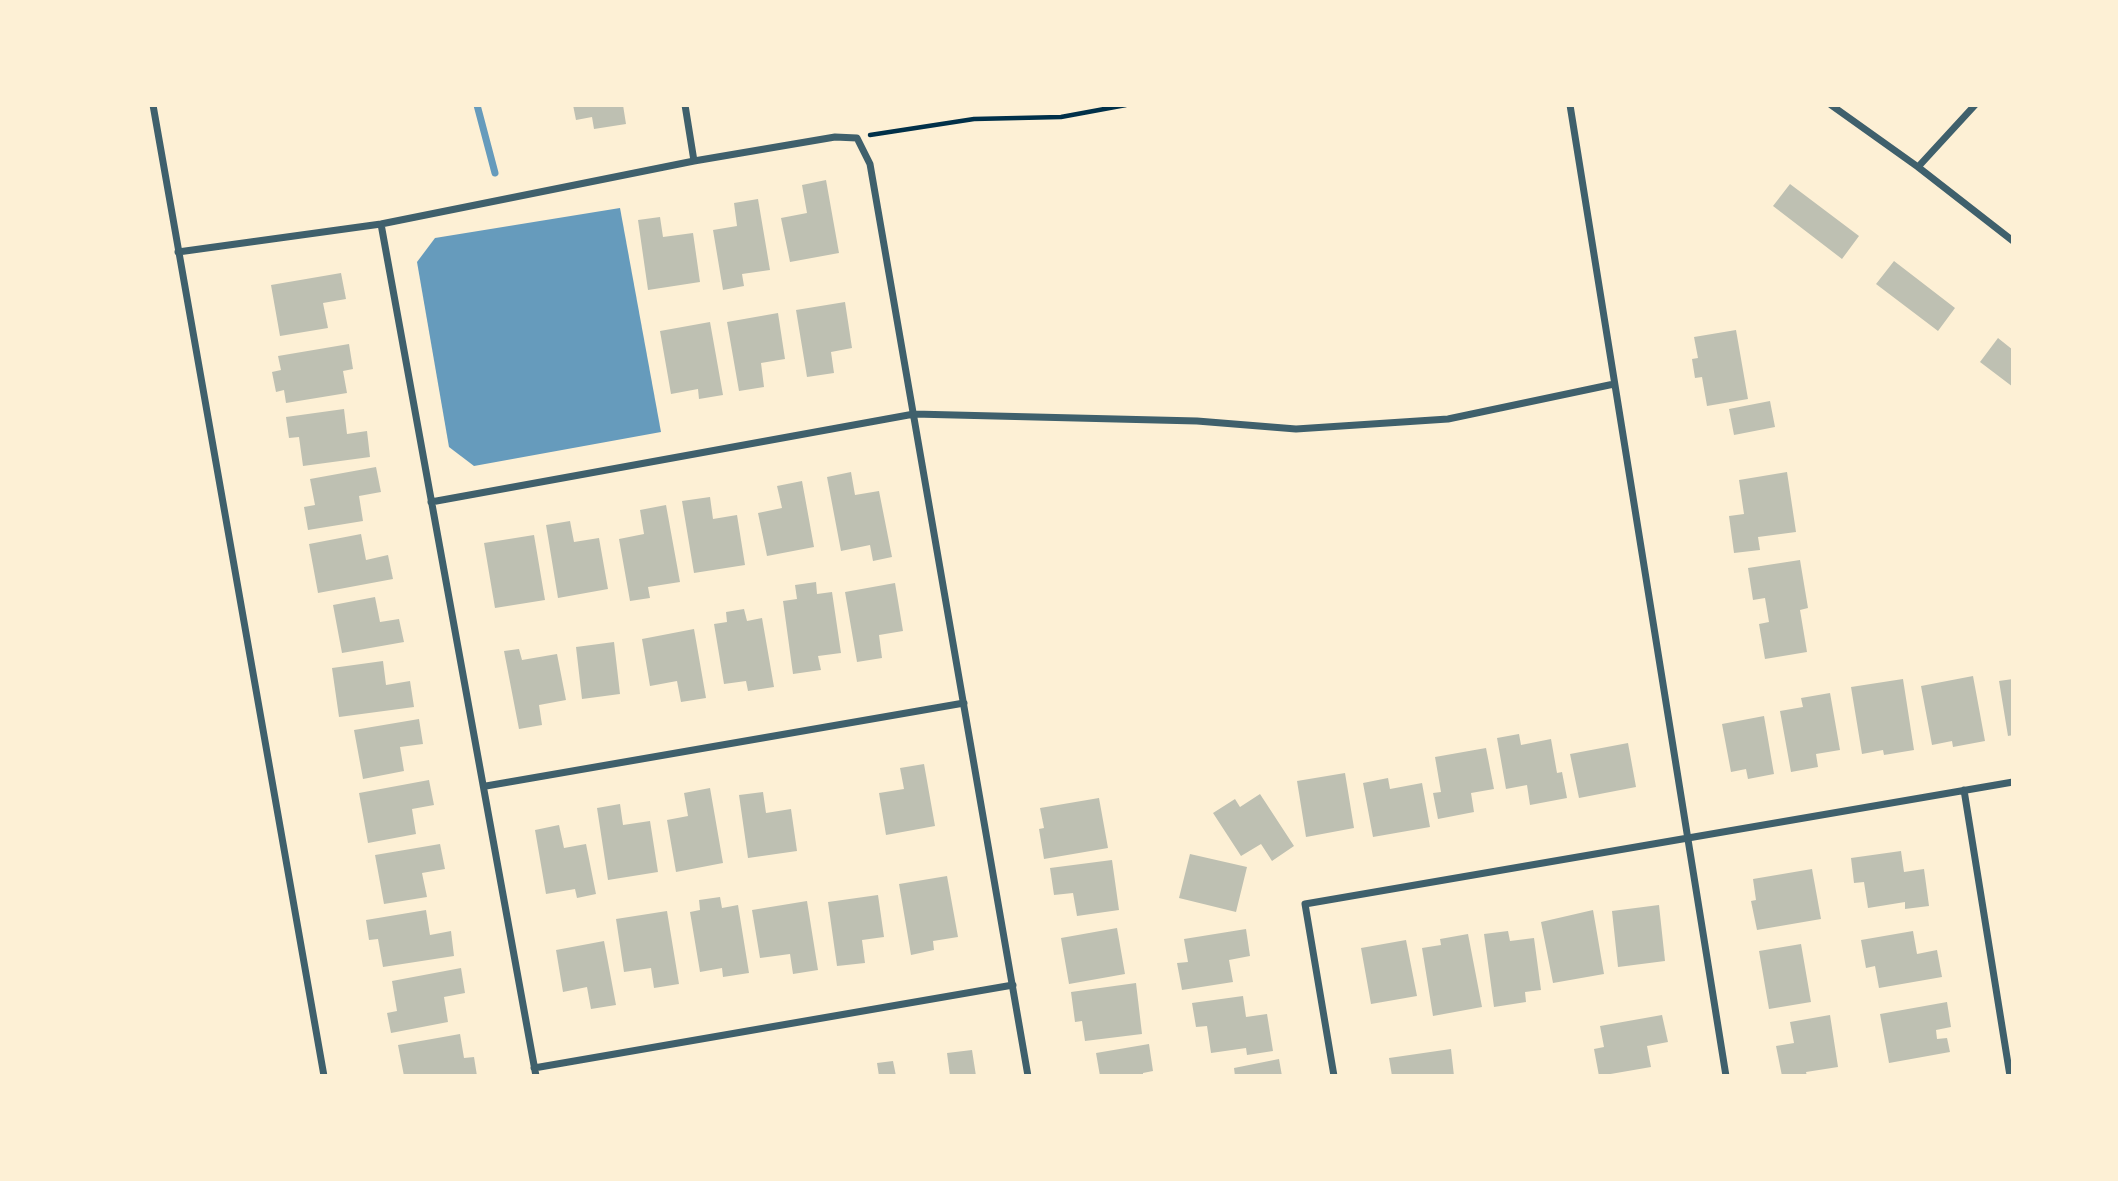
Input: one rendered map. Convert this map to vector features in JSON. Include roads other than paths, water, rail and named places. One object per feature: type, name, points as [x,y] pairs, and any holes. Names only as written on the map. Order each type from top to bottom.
[{"type":"street","points":[[153,105],[324,1076]]},
{"type":"street","points":[[685,105],[694,162]]},
{"type":"street","points":[[1570,105],[1686,836],[1727,1076]]},
{"type":"street","points":[[1831,105],[1918,167],[2013,241]]},
{"type":"street","points":[[1918,167],[1975,105]]},
{"type":"street","points":[[178,253],[382,224],[694,162],[835,137],[857,138],[870,164],[1028,1076]]},
{"type":"street","points":[[382,224],[431,502],[486,786],[535,1072],[1013,985]]},
{"type":"street","points":[[431,502],[914,414],[1197,421],[1296,429],[1448,419],[1614,384]]},
{"type":"street","points":[[486,786],[964,703]]},
{"type":"street","points":[[1334,1076],[1306,904],[1686,836],[2013,782]]},
{"type":"street","points":[[1964,790],[2010,1076]]},
{"type":"water","points":[[620,208],[661,432],[474,466],[449,447],[417,262],[435,238]]},
{"type":"waterway","points":[[477,105],[495,173]]}]
